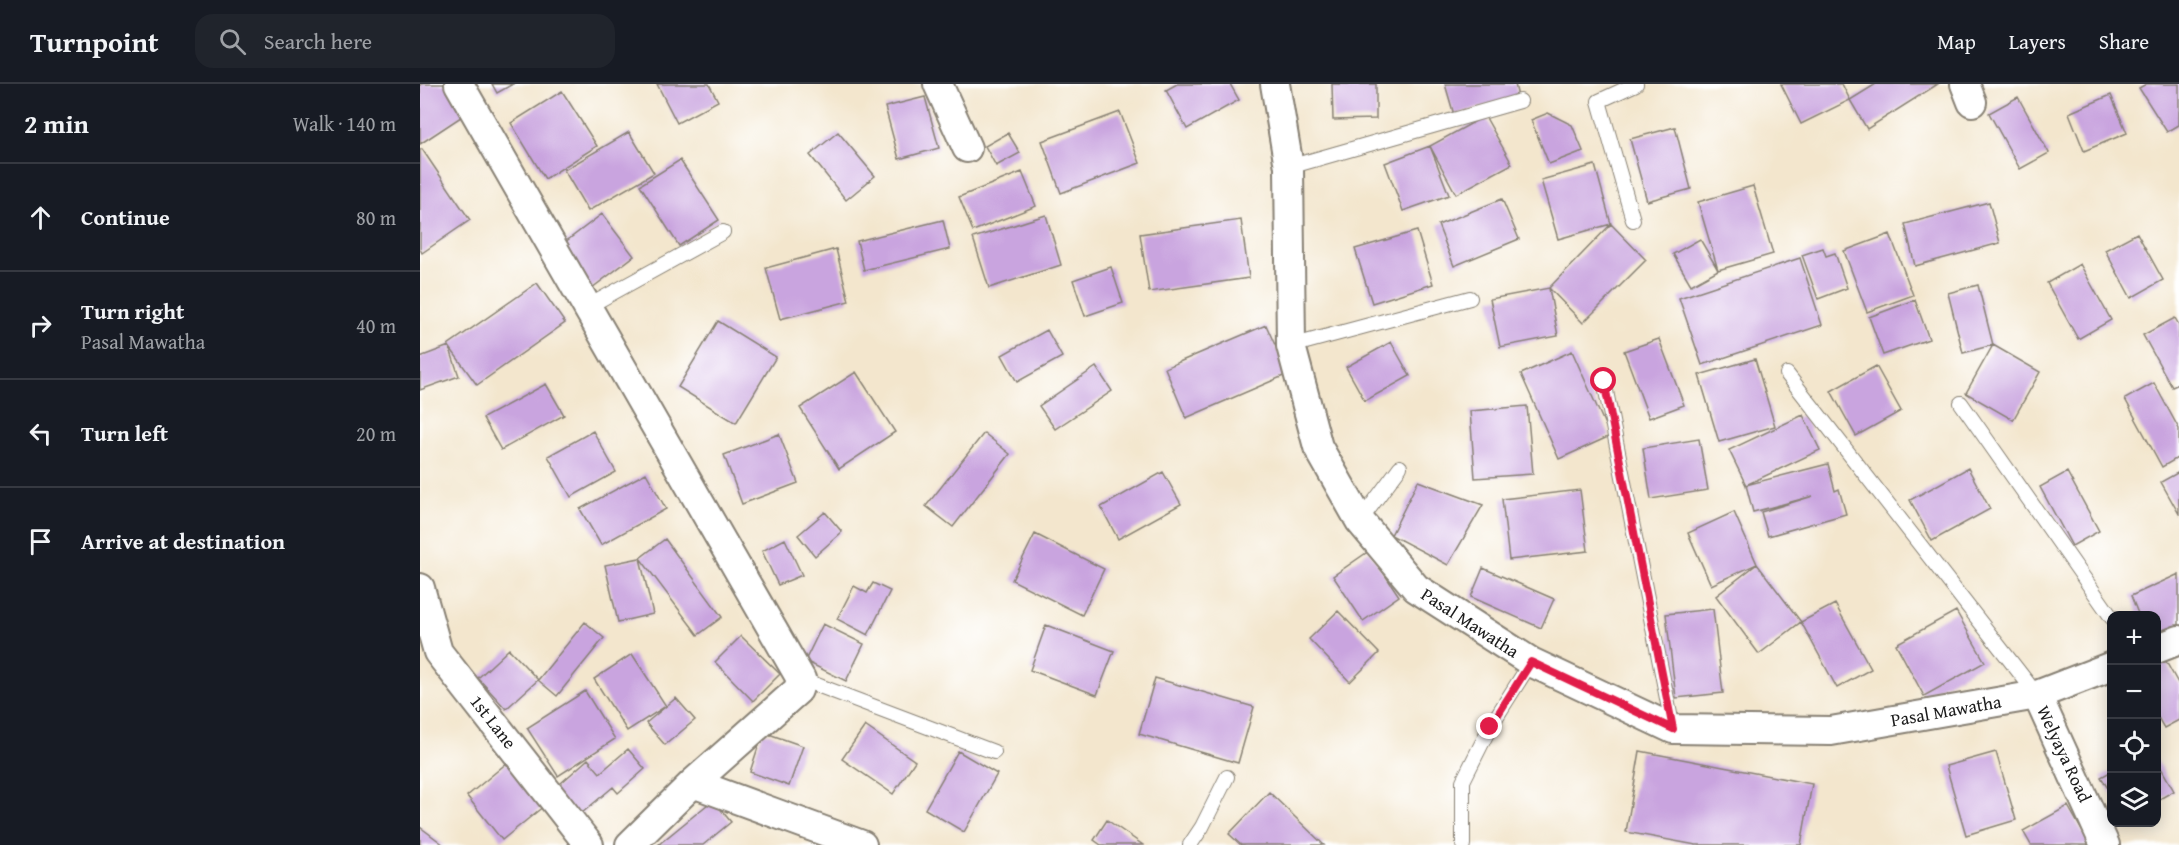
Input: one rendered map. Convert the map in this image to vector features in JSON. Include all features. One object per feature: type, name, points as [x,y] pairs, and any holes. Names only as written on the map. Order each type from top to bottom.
[{"type":"street","points":[[459,84],[801,679],[798,690],[693,783],[630,845]]},
{"type":"street","points":[[938,84],[967,148]]},
{"type":"street","name":"Pasal Mawatha","points":[[1275,84],[1289,167],[1291,346],[1318,447],[1360,520],[1416,588],[1531,662],[1673,729],[1831,730],[2037,695],[2107,668]]},
{"type":"street","name":"1st Lane","points":[[420,588],[438,652],[589,845]]},
{"type":"street","points":[[2161,647],[2179,640]]},
{"type":"street","name":"Welyaya Road","points":[[2037,695],[2105,845]]},
{"type":"street","points":[[693,783],[862,845]]},
{"type":"lane","points":[[1633,220],[1599,102],[1636,84]]},
{"type":"lane","points":[[1289,167],[1520,101]]},
{"type":"lane","points":[[587,308],[723,231]]},
{"type":"lane","points":[[1291,346],[1470,298]]},
{"type":"lane","points":[[1787,374],[2037,695]]},
{"type":"lane","points":[[1604,381],[1673,729]]},
{"type":"lane","points":[[1961,403],[2107,611]]},
{"type":"lane","points":[[1360,520],[1400,467]]},
{"type":"lane","points":[[1463,845],[1463,781],[1490,727],[1531,662]]},
{"type":"lane","points":[[801,679],[994,752]]},
{"type":"lane","points":[[1190,845],[1202,827],[1227,777]]},
{"type":"building","points":[[420,84],[448,84],[467,113],[420,144]]},
{"type":"building","points":[[492,84],[513,84],[497,93]]},
{"type":"building","points":[[657,84],[709,84],[718,101],[677,123]]},
{"type":"building","points":[[1177,84],[1230,84],[1239,100],[1187,129],[1166,90]]},
{"type":"building","points":[[1332,84],[1376,84],[1376,119],[1333,120]]},
{"type":"building","points":[[1445,84],[1515,84],[1518,97],[1454,115]]},
{"type":"building","points":[[1781,84],[1842,84],[1850,100],[1801,124]]},
{"type":"building","points":[[1876,84],[1938,84],[1867,129],[1850,100]]},
{"type":"building","points":[[2146,84],[2179,84],[2179,125],[2167,132],[2139,88]]},
{"type":"building","points":[[562,91],[597,146],[545,179],[511,123]]},
{"type":"building","points":[[2111,95],[2127,133],[2084,151],[2069,113]]},
{"type":"building","points":[[925,97],[939,148],[899,159],[885,107]]},
{"type":"building","points":[[2018,97],[2049,153],[2020,169],[1989,113]]},
{"type":"building","points":[[1120,112],[1140,163],[1061,193],[1042,141]]},
{"type":"building","points":[[1548,113],[1572,125],[1583,151],[1549,164],[1531,120]]},
{"type":"building","points":[[1485,116],[1512,164],[1456,194],[1430,146]]},
{"type":"building","points":[[1675,127],[1691,189],[1647,201],[1630,139]]},
{"type":"building","points":[[629,132],[654,173],[588,211],[564,170]]},
{"type":"building","points":[[838,132],[875,176],[846,200],[810,155]]},
{"type":"building","points":[[1008,133],[1020,153],[996,166],[985,146]]},
{"type":"building","points":[[1430,146],[1449,195],[1403,211],[1385,163]]},
{"type":"building","points":[[422,149],[470,220],[422,253],[420,249],[420,150]]},
{"type":"building","points":[[680,160],[719,220],[679,246],[640,185]]},
{"type":"building","points":[[1595,165],[1611,224],[1558,239],[1541,180]]},
{"type":"building","points":[[1022,172],[1036,206],[973,231],[959,197]]},
{"type":"building","points":[[1753,186],[1773,254],[1718,270],[1698,202]]},
{"type":"building","points":[[1502,199],[1519,239],[1454,266],[1438,225]]},
{"type":"building","points":[[1989,202],[2000,243],[1915,266],[1905,224]]},
{"type":"building","points":[[602,214],[634,256],[588,291],[556,249]]},
{"type":"building","points":[[1046,215],[1061,265],[989,288],[973,238]]},
{"type":"building","points":[[943,220],[950,249],[864,270],[857,241]]},
{"type":"building","points":[[1241,220],[1249,278],[1149,292],[1140,234]]},
{"type":"building","points":[[1611,224],[1646,260],[1583,323],[1549,288]]},
{"type":"building","points":[[1417,231],[1433,284],[1372,303],[1355,249]]},
{"type":"building","points":[[2137,233],[2163,280],[2131,298],[2105,250]]},
{"type":"building","points":[[1890,234],[1913,295],[1867,312],[1844,251]]},
{"type":"building","points":[[1700,239],[1718,270],[1691,285],[1673,254]]},
{"type":"building","points":[[1823,248],[1826,256],[1835,253],[1847,288],[1818,299],[1802,255]]},
{"type":"building","points":[[836,249],[849,301],[780,319],[766,268]]},
{"type":"building","points":[[1800,258],[1822,325],[1702,365],[1679,298]]},
{"type":"building","points":[[2080,264],[2111,320],[2078,339],[2047,283]]},
{"type":"building","points":[[1111,267],[1123,303],[1085,316],[1073,280]]},
{"type":"building","points":[[537,283],[565,323],[477,385],[448,345]]},
{"type":"building","points":[[1978,285],[1993,345],[1963,353],[1948,293]]},
{"type":"building","points":[[1549,288],[1558,336],[1500,347],[1490,299]]},
{"type":"building","points":[[1915,300],[1929,339],[1883,355],[1869,317]]},
{"type":"building","points":[[2175,318],[2179,325],[2179,384],[2172,387],[2143,335]]},
{"type":"building","points":[[718,321],[776,357],[736,423],[678,387]]},
{"type":"building","points":[[1266,325],[1288,374],[1186,418],[1165,368]]},
{"type":"building","points":[[1047,330],[1062,357],[1017,382],[1002,355]]},
{"type":"building","points":[[1659,339],[1684,405],[1649,418],[1624,351]]},
{"type":"building","points":[[1391,342],[1410,376],[1365,401],[1346,367]]},
{"type":"building","points":[[1993,345],[2040,372],[2013,420],[1966,393]]},
{"type":"building","points":[[449,346],[459,376],[420,390],[420,357]]},
{"type":"building","points":[[1572,351],[1610,436],[1559,459],[1521,374]]},
{"type":"building","points":[[1755,359],[1775,426],[1719,442],[1699,375]]},
{"type":"building","points":[[1876,366],[1901,411],[1856,436],[1831,391]]},
{"type":"building","points":[[1096,367],[1112,391],[1055,429],[1039,406]]},
{"type":"building","points":[[856,372],[895,432],[839,469],[800,408]]},
{"type":"building","points":[[2154,383],[2179,429],[2179,457],[2162,467],[2125,399]]},
{"type":"building","points":[[546,384],[564,415],[501,450],[483,418]]},
{"type":"building","points":[[1527,406],[1533,474],[1475,478],[1470,411]]},
{"type":"building","points":[[1803,415],[1820,450],[1746,485],[1729,450]]},
{"type":"building","points":[[593,431],[616,472],[571,497],[548,456]]},
{"type":"building","points":[[984,433],[1010,454],[953,527],[926,506]]},
{"type":"building","points":[[779,434],[798,483],[742,504],[724,455]]},
{"type":"building","points":[[1699,439],[1708,490],[1651,499],[1643,448]]},
{"type":"building","points":[[1828,464],[1835,491],[1839,489],[1846,514],[1768,536],[1761,512],[1813,496],[1753,512],[1746,485]]},
{"type":"building","points":[[1968,468],[1990,509],[1932,541],[1910,500]]},
{"type":"building","points":[[1163,472],[1181,504],[1118,539],[1101,507]]},
{"type":"building","points":[[2067,472],[2099,531],[2072,546],[2040,487]]},
{"type":"building","points":[[2179,472],[2179,514],[2161,482]]},
{"type":"building","points":[[646,473],[666,509],[601,545],[580,509]]},
{"type":"building","points":[[1418,481],[1483,505],[1448,565],[1391,535]]},
{"type":"building","points":[[1580,490],[1588,551],[1509,560],[1502,499]]},
{"type":"building","points":[[825,512],[842,532],[815,556],[798,535]]},
{"type":"building","points":[[1734,512],[1757,564],[1711,585],[1688,533]]},
{"type":"building","points":[[1035,534],[1104,569],[1082,615],[1012,580]]},
{"type":"building","points":[[665,539],[722,617],[698,635],[640,558]]},
{"type":"building","points":[[785,539],[802,575],[778,585],[762,551]]},
{"type":"building","points":[[1369,551],[1399,596],[1363,621],[1333,576]]},
{"type":"building","points":[[640,558],[653,614],[618,622],[605,565]]},
{"type":"building","points":[[1757,564],[1801,622],[1759,654],[1716,596]]},
{"type":"building","points":[[1483,568],[1554,599],[1541,628],[1471,597]]},
{"type":"building","points":[[2179,574],[2179,629],[2161,634],[2161,611],[2137,611],[2131,596]]},
{"type":"building","points":[[873,583],[890,591],[868,635],[837,619],[854,586],[867,593]]},
{"type":"building","points":[[1835,604],[1871,669],[1837,688],[1801,622]]},
{"type":"building","points":[[1713,609],[1723,693],[1676,698],[1666,614]]},
{"type":"building","points":[[1338,611],[1379,653],[1350,682],[1309,639]]},
{"type":"building","points":[[1956,611],[1985,662],[1924,696],[1896,644]]},
{"type":"building","points":[[585,622],[604,638],[557,696],[538,680]]},
{"type":"building","points":[[823,624],[864,644],[846,681],[805,661]]},
{"type":"building","points":[[1046,625],[1114,651],[1097,695],[1030,670]]},
{"type":"building","points":[[741,636],[780,674],[753,701],[715,662]]},
{"type":"building","points":[[509,649],[538,680],[506,709],[478,678]]},
{"type":"building","points":[[632,654],[666,706],[627,731],[594,679]]},
{"type":"building","points":[[2164,658],[2179,685],[2179,720],[2164,728],[2161,723],[2161,660]]},
{"type":"building","points":[[1155,678],[1254,707],[1238,763],[1139,734]]},
{"type":"building","points":[[585,691],[615,739],[558,776],[527,728]]},
{"type":"building","points":[[676,698],[695,720],[665,745],[646,723]]},
{"type":"building","points":[[865,726],[915,761],[893,794],[842,759]]},
{"type":"building","points":[[763,732],[803,746],[789,786],[750,772]]},
{"type":"building","points":[[628,749],[645,769],[618,793],[613,787],[576,818],[552,791],[588,759],[600,773]]},
{"type":"building","points":[[958,751],[997,774],[964,832],[925,809]]},
{"type":"building","points":[[1640,751],[1812,784],[1801,845],[1696,845],[1626,832]]},
{"type":"building","points":[[1996,752],[2016,820],[1966,835],[1946,766]]},
{"type":"building","points":[[508,762],[544,806],[502,840],[467,796]]},
{"type":"building","points":[[2161,768],[2174,791],[2161,798]]},
{"type":"building","points":[[2107,774],[2107,787],[2101,777]]},
{"type":"building","points":[[1269,792],[1324,845],[1241,845],[1229,834]]},
{"type":"building","points":[[713,800],[731,822],[703,845],[658,845]]},
{"type":"building","points":[[2068,806],[2090,845],[2031,845],[2023,831]]},
{"type":"building","points":[[1107,820],[1143,845],[1101,845],[1094,840]]},
{"type":"building","points":[[420,827],[444,845],[420,845]]},
{"type":"route","points":[[1490,727],[1531,662],[1673,729],[1604,381]]}]
